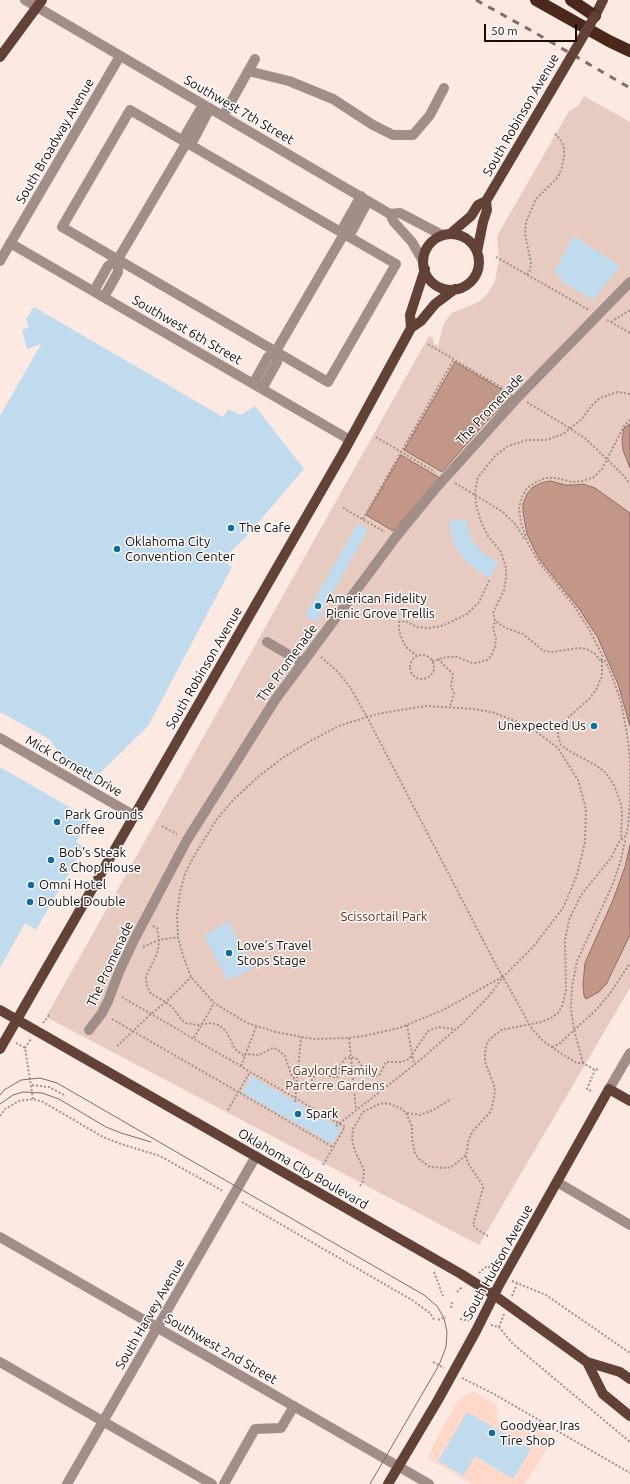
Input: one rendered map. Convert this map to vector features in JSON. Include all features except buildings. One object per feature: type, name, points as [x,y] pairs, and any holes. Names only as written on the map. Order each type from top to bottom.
[{"type":"highway","points":[[536,0],[608,41],[630,51]]},
{"type":"highway","points":[[571,0],[595,16]]},
{"type":"main road","points":[[0,57],[42,0]]},
{"type":"main road","name":"South Robinson Avenue","points":[[446,235],[471,216],[478,205],[486,201],[603,0]]},
{"type":"main road","name":"South Robinson Avenue","points":[[477,252],[487,210],[486,201]]},
{"type":"main road","points":[[458,234],[466,238],[473,244],[477,252],[479,260],[478,269],[475,276],[463,287],[455,289],[448,289],[437,285],[428,276],[424,265],[426,249],[436,239],[446,235],[458,234]]},
{"type":"main road","name":"South Robinson Avenue","points":[[411,328],[410,315],[424,265]]},
{"type":"main road","name":"South Robinson Avenue","points":[[0,1049],[350,440],[411,328],[420,321],[435,304],[455,289]]},
{"type":"main road","name":"Oklahoma City Boulevard","points":[[0,1010],[256,1156],[494,1295],[586,1362],[620,1372],[630,1379]]},
{"type":"main road","points":[[609,1089],[630,1101]]},
{"type":"main road","name":"South Hudson Avenue","points":[[388,1484],[438,1400],[499,1285],[609,1089]]},
{"type":"main road","name":"Oklahoma City Boulevard","points":[[586,1362],[603,1394],[630,1416]]},
{"type":"street","name":"Southwest 7th Street","points":[[25,0],[390,214],[394,222],[412,242],[424,265]]},
{"type":"street","name":"South Broadway Avenue","points":[[0,261],[120,56]]},
{"type":"street","points":[[223,116],[255,59]]},
{"type":"street","points":[[248,72],[289,82],[333,99],[373,125],[393,135],[413,135],[430,115],[444,88]]},
{"type":"street","points":[[94,291],[108,266],[118,259],[187,142],[194,139],[207,107]]},
{"type":"street","points":[[130,110],[187,142],[396,264],[328,382],[62,227],[130,110]]},
{"type":"street","points":[[257,386],[277,362],[276,351],[344,234],[344,226],[365,198]]},
{"type":"street","points":[[390,214],[400,213],[446,235]]},
{"type":"street","name":"Southwest 6th Street","points":[[10,243],[350,440]]},
{"type":"street","points":[[104,297],[118,272],[118,259]]},
{"type":"street","name":"The Promenade","points":[[89,1030],[102,1013],[119,972],[187,840],[276,700],[395,538],[445,477],[518,397],[630,282]]},
{"type":"street","points":[[267,642],[303,663]]},
{"type":"street","name":"Mick Cornett Drive","points":[[0,738],[135,816]]},
{"type":"street","name":"South Hudson Avenue","points":[[609,1089],[630,1053]]},
{"type":"street","name":"South Harvey Avenue","points":[[67,1484],[256,1156]]},
{"type":"street","points":[[557,1182],[630,1225]]},
{"type":"street","name":"Southwest 2nd Street","points":[[0,1237],[429,1484]]},
{"type":"street","points":[[0,1362],[212,1484]]},
{"type":"street","points":[[224,1484],[255,1429],[280,1428],[294,1406]]},
{"type":"path","points":[[527,275],[530,270],[531,262],[525,234],[529,211],[536,199],[558,177],[562,167],[564,146],[554,133]]},
{"type":"path","points":[[496,257],[630,333]]},
{"type":"path","points":[[611,322],[630,310]]},
{"type":"path","points":[[428,344],[571,429],[607,459],[630,484]]},
{"type":"path","points":[[363,519],[454,359]]},
{"type":"path","points":[[432,661],[446,657],[457,657],[476,663],[487,660],[495,648],[496,638],[493,628],[495,621],[493,613],[504,590],[506,568],[501,552],[488,536],[479,518],[475,492],[478,478],[494,456],[508,446],[527,440],[546,440],[554,438],[571,429],[582,419],[592,405],[600,398],[618,392],[630,394]]},
{"type":"path","points":[[583,1063],[574,1030],[571,1001],[572,987],[577,961],[604,905],[617,872],[625,842],[621,835],[621,804],[613,783],[605,772],[561,745],[559,740],[558,730],[562,723],[589,699],[596,690],[602,676],[603,657],[589,629],[574,606],[538,560],[527,542],[520,522],[519,508],[522,497],[527,488],[545,478],[556,478],[573,482],[583,481],[594,477],[602,469],[624,426],[630,420]]},
{"type":"path","points":[[343,508],[395,538]]},
{"type":"path","points":[[417,656],[411,652],[402,639],[399,631],[399,622],[405,621],[417,627],[429,628],[441,626],[453,621],[467,614],[479,602],[490,579]]},
{"type":"path","points":[[488,1236],[473,1225],[483,1188],[480,1179],[469,1165],[466,1158],[472,1132],[491,1111],[494,1098],[495,1088],[485,1062],[485,1054],[489,1040],[502,1030],[542,1022],[558,1013],[562,1006],[566,990],[565,940],[569,920],[581,895],[611,858],[620,840],[626,836],[630,800],[630,760],[627,734],[621,702],[606,661],[600,660],[594,653],[586,649],[579,648],[552,652],[544,651],[523,634],[506,628],[495,621]]},
{"type":"path","points":[[312,651],[338,672],[350,687],[529,1025],[537,1036],[551,1047],[577,1062],[583,1063],[595,1070],[598,1069]]},
{"type":"path","points":[[425,655],[432,661],[434,667],[431,675],[424,680],[413,676],[409,669],[411,661],[417,656],[425,655]]},
{"type":"path","points":[[438,659],[453,674],[451,686],[454,693],[450,706]]},
{"type":"path","points":[[336,1126],[414,1065],[456,1029],[489,996],[503,977],[533,947],[563,908],[578,875],[583,857],[587,826],[586,809],[578,780],[558,748],[530,727],[495,713],[450,706],[426,706],[367,717],[339,726],[290,753],[259,776],[234,799],[217,818],[185,874],[180,892],[177,915],[178,937],[183,956],[191,977],[214,1003],[230,1014],[256,1027],[313,1039],[349,1038],[380,1033],[406,1025],[443,1010],[503,977]]},
{"type":"path","points":[[558,748],[561,745]]},
{"type":"path","points":[[145,920],[157,928],[159,940],[158,951],[148,970],[146,980],[151,994],[166,1002],[186,1023],[193,1025],[210,1023],[219,1025],[226,1031],[235,1049],[244,1056]]},
{"type":"path","points":[[128,954],[159,940],[178,937]]},
{"type":"path","points":[[551,1047],[559,1044],[604,1002],[630,963]]},
{"type":"path","points":[[117,1046],[166,1002],[191,977]]},
{"type":"path","points":[[112,991],[345,1127],[323,1165]]},
{"type":"path","points":[[194,1038],[214,1003]]},
{"type":"path","points":[[102,1013],[333,1147]]},
{"type":"path","points":[[406,1025],[414,1065]]},
{"type":"path","points":[[240,1066],[256,1027]]},
{"type":"path","points":[[244,1056],[246,1054],[254,1056],[259,1055],[274,1048],[278,1050],[284,1056],[292,1074],[301,1086],[309,1084],[319,1071],[324,1072],[331,1077],[337,1078],[342,1060],[351,1057],[357,1059],[367,1074],[374,1077],[380,1074],[386,1062],[405,1061],[412,1055],[428,1031],[438,1027],[456,1029]]},
{"type":"path","points":[[295,1102],[302,1037]]},
{"type":"path","points":[[349,1038],[356,1111]]},
{"type":"path","points":[[0,1116],[5,1109],[12,1104],[19,1101],[33,1099],[25,1048]]},
{"type":"path","points":[[591,1092],[587,1089],[595,1070]]},
{"type":"path","points":[[228,1110],[250,1072]]},
{"type":"path","points":[[32,1085],[49,1087],[66,1096]]},
{"type":"path","points":[[360,1186],[363,1180],[364,1170],[355,1151],[352,1139],[353,1129],[365,1111],[377,1104],[384,1103],[396,1106],[406,1113],[420,1115],[435,1109],[451,1099]]},
{"type":"path","points":[[362,1107],[365,1111]]},
{"type":"path","points":[[406,1113],[412,1126],[412,1138],[415,1153],[419,1160],[424,1164],[430,1167],[447,1168],[454,1166],[467,1154]]},
{"type":"path","points":[[517,1284],[546,1295],[630,1353]]},
{"type":"path","points":[[439,1286],[443,1296]]},
{"type":"path","name":"South Hudson Avenue","points":[[451,1308],[452,1302]]},
{"type":"path","points":[[438,1320],[446,1317]]},
{"type":"path","points":[[499,1327],[512,1343],[630,1442]]},
{"type":"path","points":[[466,1380],[494,1394],[630,1473]]},
{"type":"shaded area","points":[[455,362],[513,396],[485,423],[442,472],[404,450]]},
{"type":"shaded area","points":[[630,424],[630,468],[623,450],[622,439],[624,428]]},
{"type":"shaded area","points":[[401,455],[440,478],[393,531],[366,515]]},
{"type":"shaded area","points":[[550,481],[566,485],[583,484],[595,488],[630,513],[630,726],[618,684],[598,638],[580,610],[539,559],[527,534],[523,504],[527,494],[533,487]]},
{"type":"shaded area","points":[[630,845],[630,935],[607,983],[599,992],[586,999],[584,996],[583,984],[585,963],[613,900],[625,867]]},
{"type":"shaded area","name":"Goodyear Iras Tire Shop","points":[[474,1392],[497,1405],[497,1420],[510,1428],[522,1419],[554,1438],[525,1484],[472,1484],[428,1458],[434,1443],[457,1402],[464,1396]]},
{"type":"green space","name":"Scissortail Park","points":[[584,96],[630,122],[630,988],[479,1245],[46,1017],[429,336],[433,338],[434,344],[438,345],[444,323],[452,313],[480,301],[488,293],[495,281],[499,258],[497,236],[569,111],[578,106]]},
{"type":"tram line","points":[[0,1095],[4,1090],[21,1080],[40,1078],[57,1083],[424,1295],[437,1306],[444,1318],[447,1332],[446,1347],[439,1365],[370,1484]]},
{"type":"tram line","points":[[0,1104],[13,1095],[23,1092],[42,1093],[59,1099],[106,1127],[151,1142]]},
{"type":"railway","points":[[476,0],[630,88]]},
{"type":"place","name":"The Cafe","points":[[231,528]]},
{"type":"place","name":"Oklahoma City Convention Center","points":[[117,549]]},
{"type":"place","name":"American Fidelity Picnic Grove Trellis","points":[[318,606]]},
{"type":"place","name":"Unexpected Us","points":[[594,726]]},
{"type":"place","name":"Park Grounds Coffee","points":[[57,822]]},
{"type":"place","name":"Bob’s Steak & Chop House","points":[[51,860]]},
{"type":"place","name":"Omni Hotel","points":[[31,885]]},
{"type":"place","name":"Double Double","points":[[30,902]]},
{"type":"place","name":"Love's Travel Stops Stage","points":[[229,953]]},
{"type":"place","name":"Spark","points":[[298,1114]]},
{"type":"place","name":"Goodyear Iras Tire Shop","points":[[492,1433]]},
{"type":"park label","name":"Gaylord Family Parterre Gardens","points":[[335,1078]]}]
